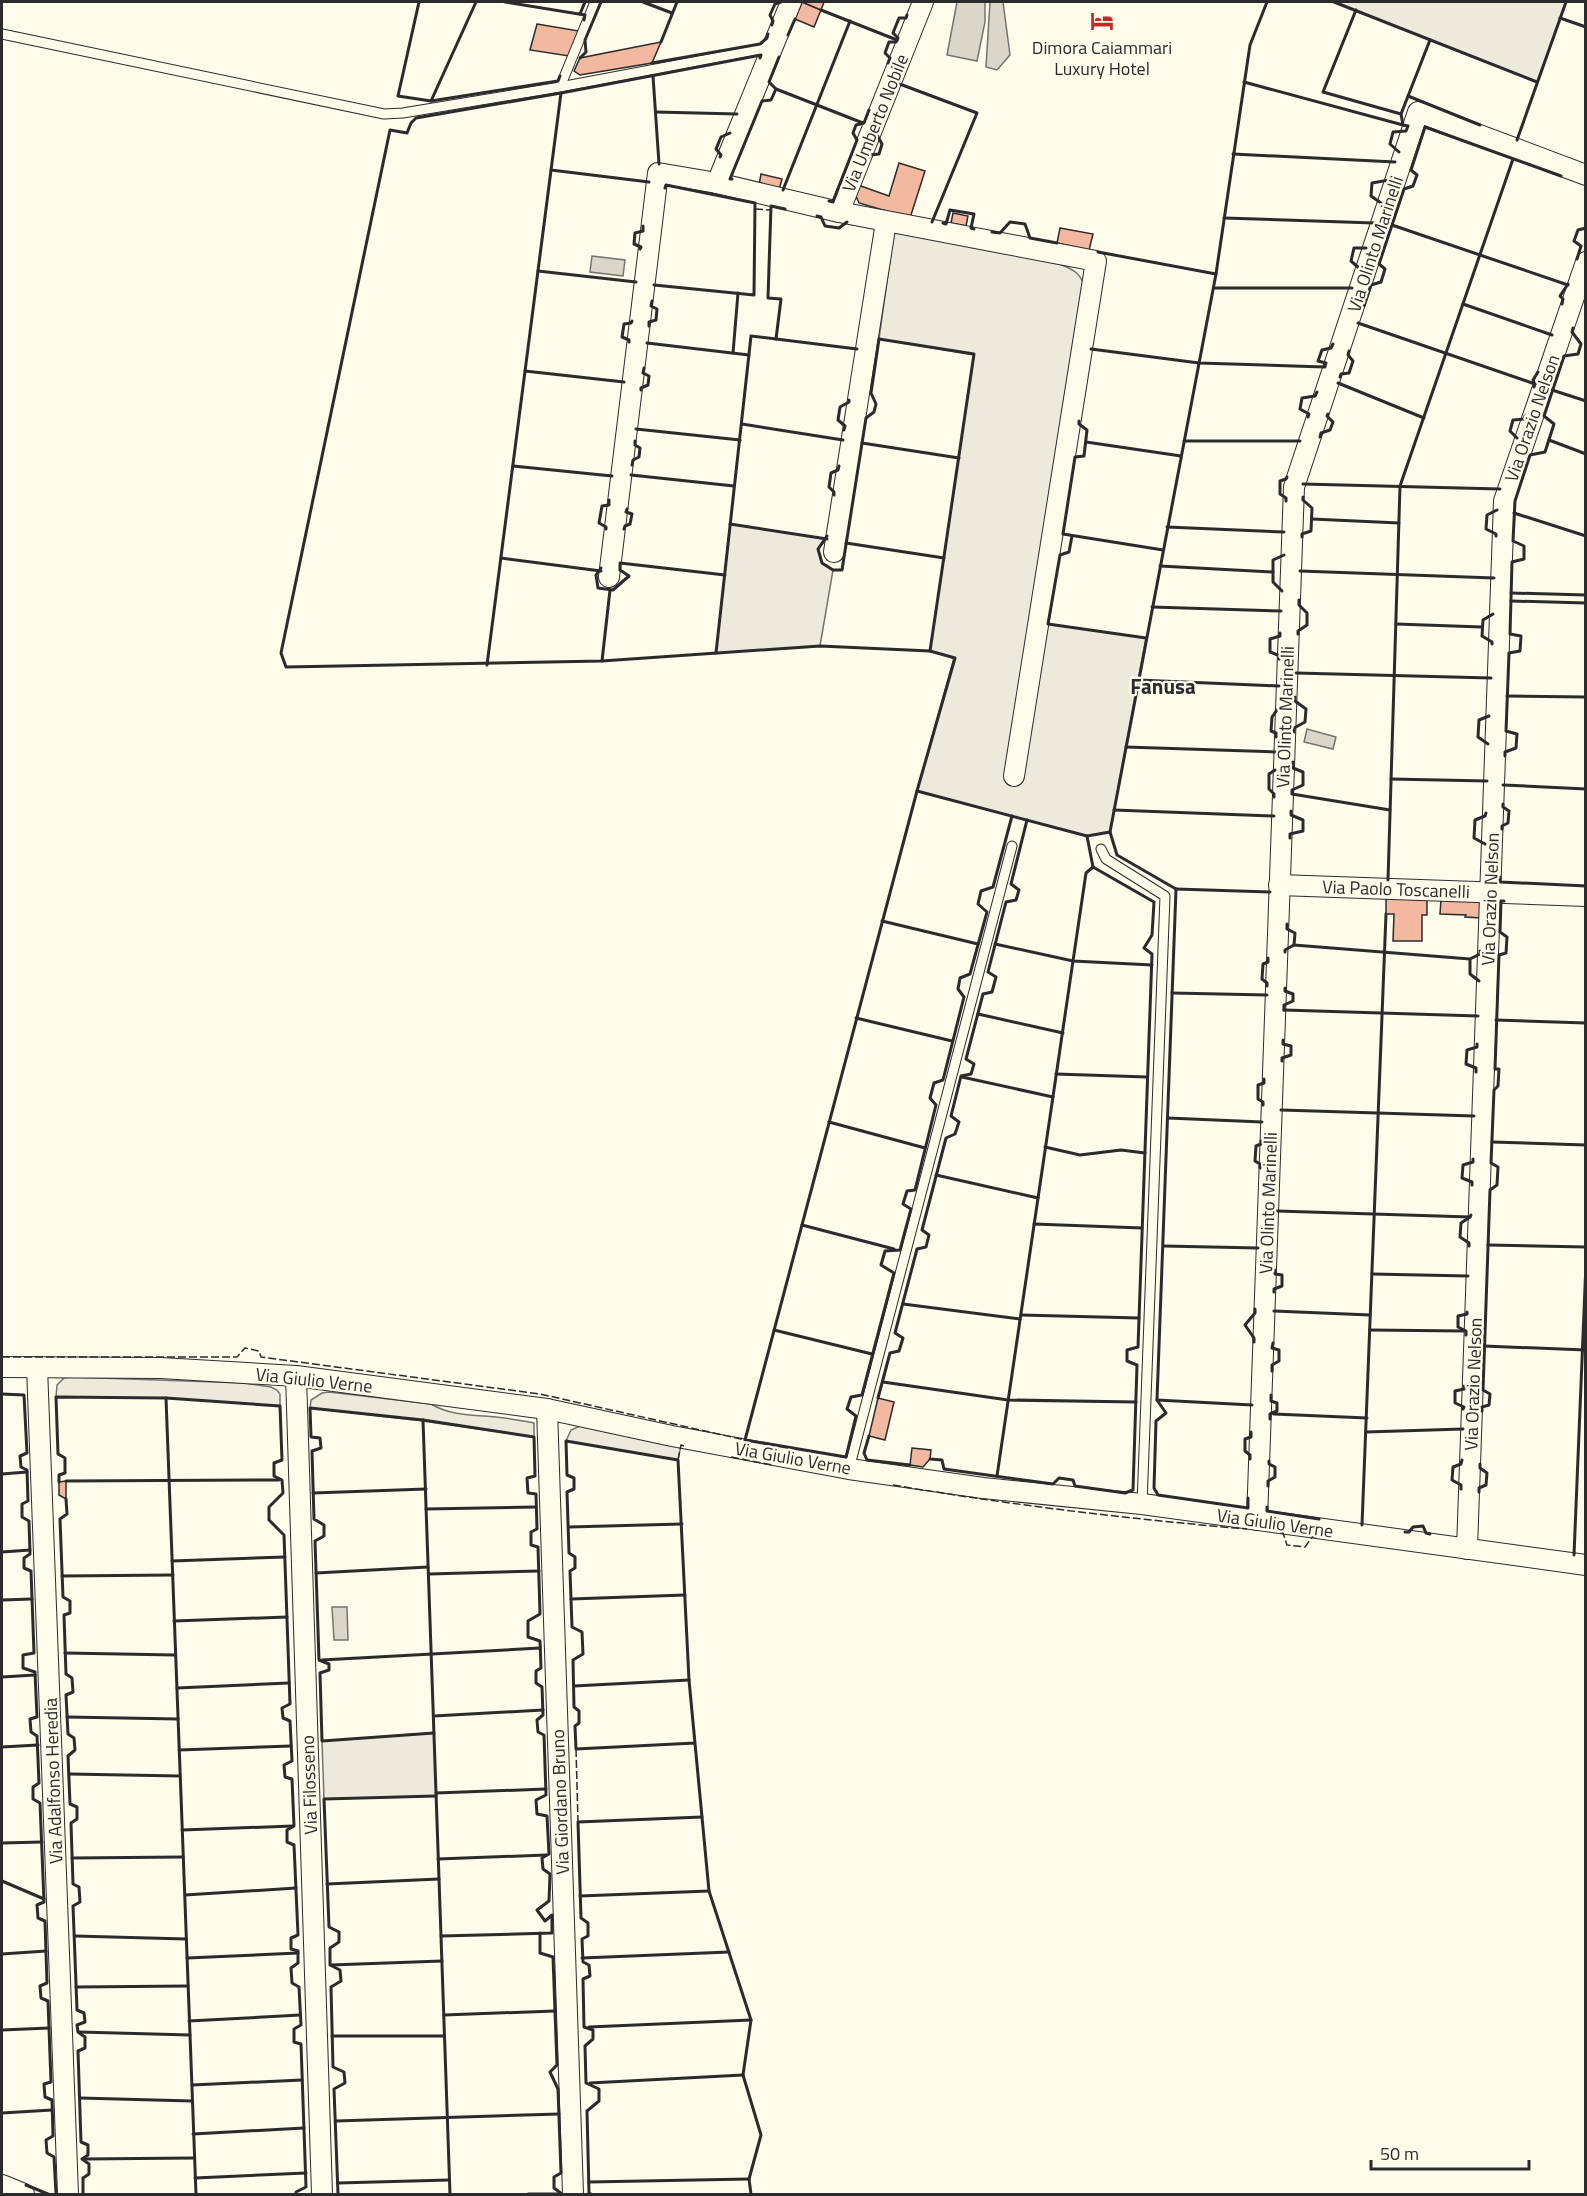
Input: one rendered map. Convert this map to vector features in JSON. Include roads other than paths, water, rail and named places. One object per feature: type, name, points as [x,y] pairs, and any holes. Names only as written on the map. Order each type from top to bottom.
[{"type":"street","points":[[717,183],[791,2]]},
{"type":"street","name":"Via Umberto Nobile","points":[[609,577],[658,173],[717,183],[839,212],[923,2]]},
{"type":"street","name":"Via Olinto Marinelli","points":[[1257,1520],[1294,486],[1418,112],[1586,176]]},
{"type":"street","points":[[839,212],[1096,261],[1014,776]]},
{"type":"street","points":[[834,552],[886,222]]},
{"type":"street","name":"Via Orazio Nelson","points":[[1467,1549],[1503,501],[1586,262]]},
{"type":"street","name":"Via Paolo Toscanelli","points":[[1279,885],[1586,896]]},
{"type":"street","name":"Via Giulio Verne","points":[[2,1367],[161,1368],[296,1376],[547,1409],[672,1437],[849,1469],[983,1488],[1142,1504],[1586,1565]]},
{"type":"street","name":"Via Adalfonso Heredia","points":[[37,1367],[68,2194]]},
{"type":"street","name":"Via Filosseno","points":[[296,1376],[322,2194]]},
{"type":"street","name":"Via Giordano Bruno","points":[[547,1409],[573,2194]]},
{"type":"street","points":[[2,2185],[24,2194]]},
{"type":"lane","points":[[560,87],[595,2]]},
{"type":"lane","points":[[2,34],[384,114],[560,87],[773,47]]},
{"type":"lane","points":[[849,1469],[1012,846]]},
{"type":"lane","points":[[1101,849],[1106,859],[1165,896],[1142,1504]]},
{"type":"place","name":"Dimora Caiammari Luxury Hotel","points":[[1102,21]]},
{"type":"district","name":"Fanusa","points":[[1163,686]]}]
